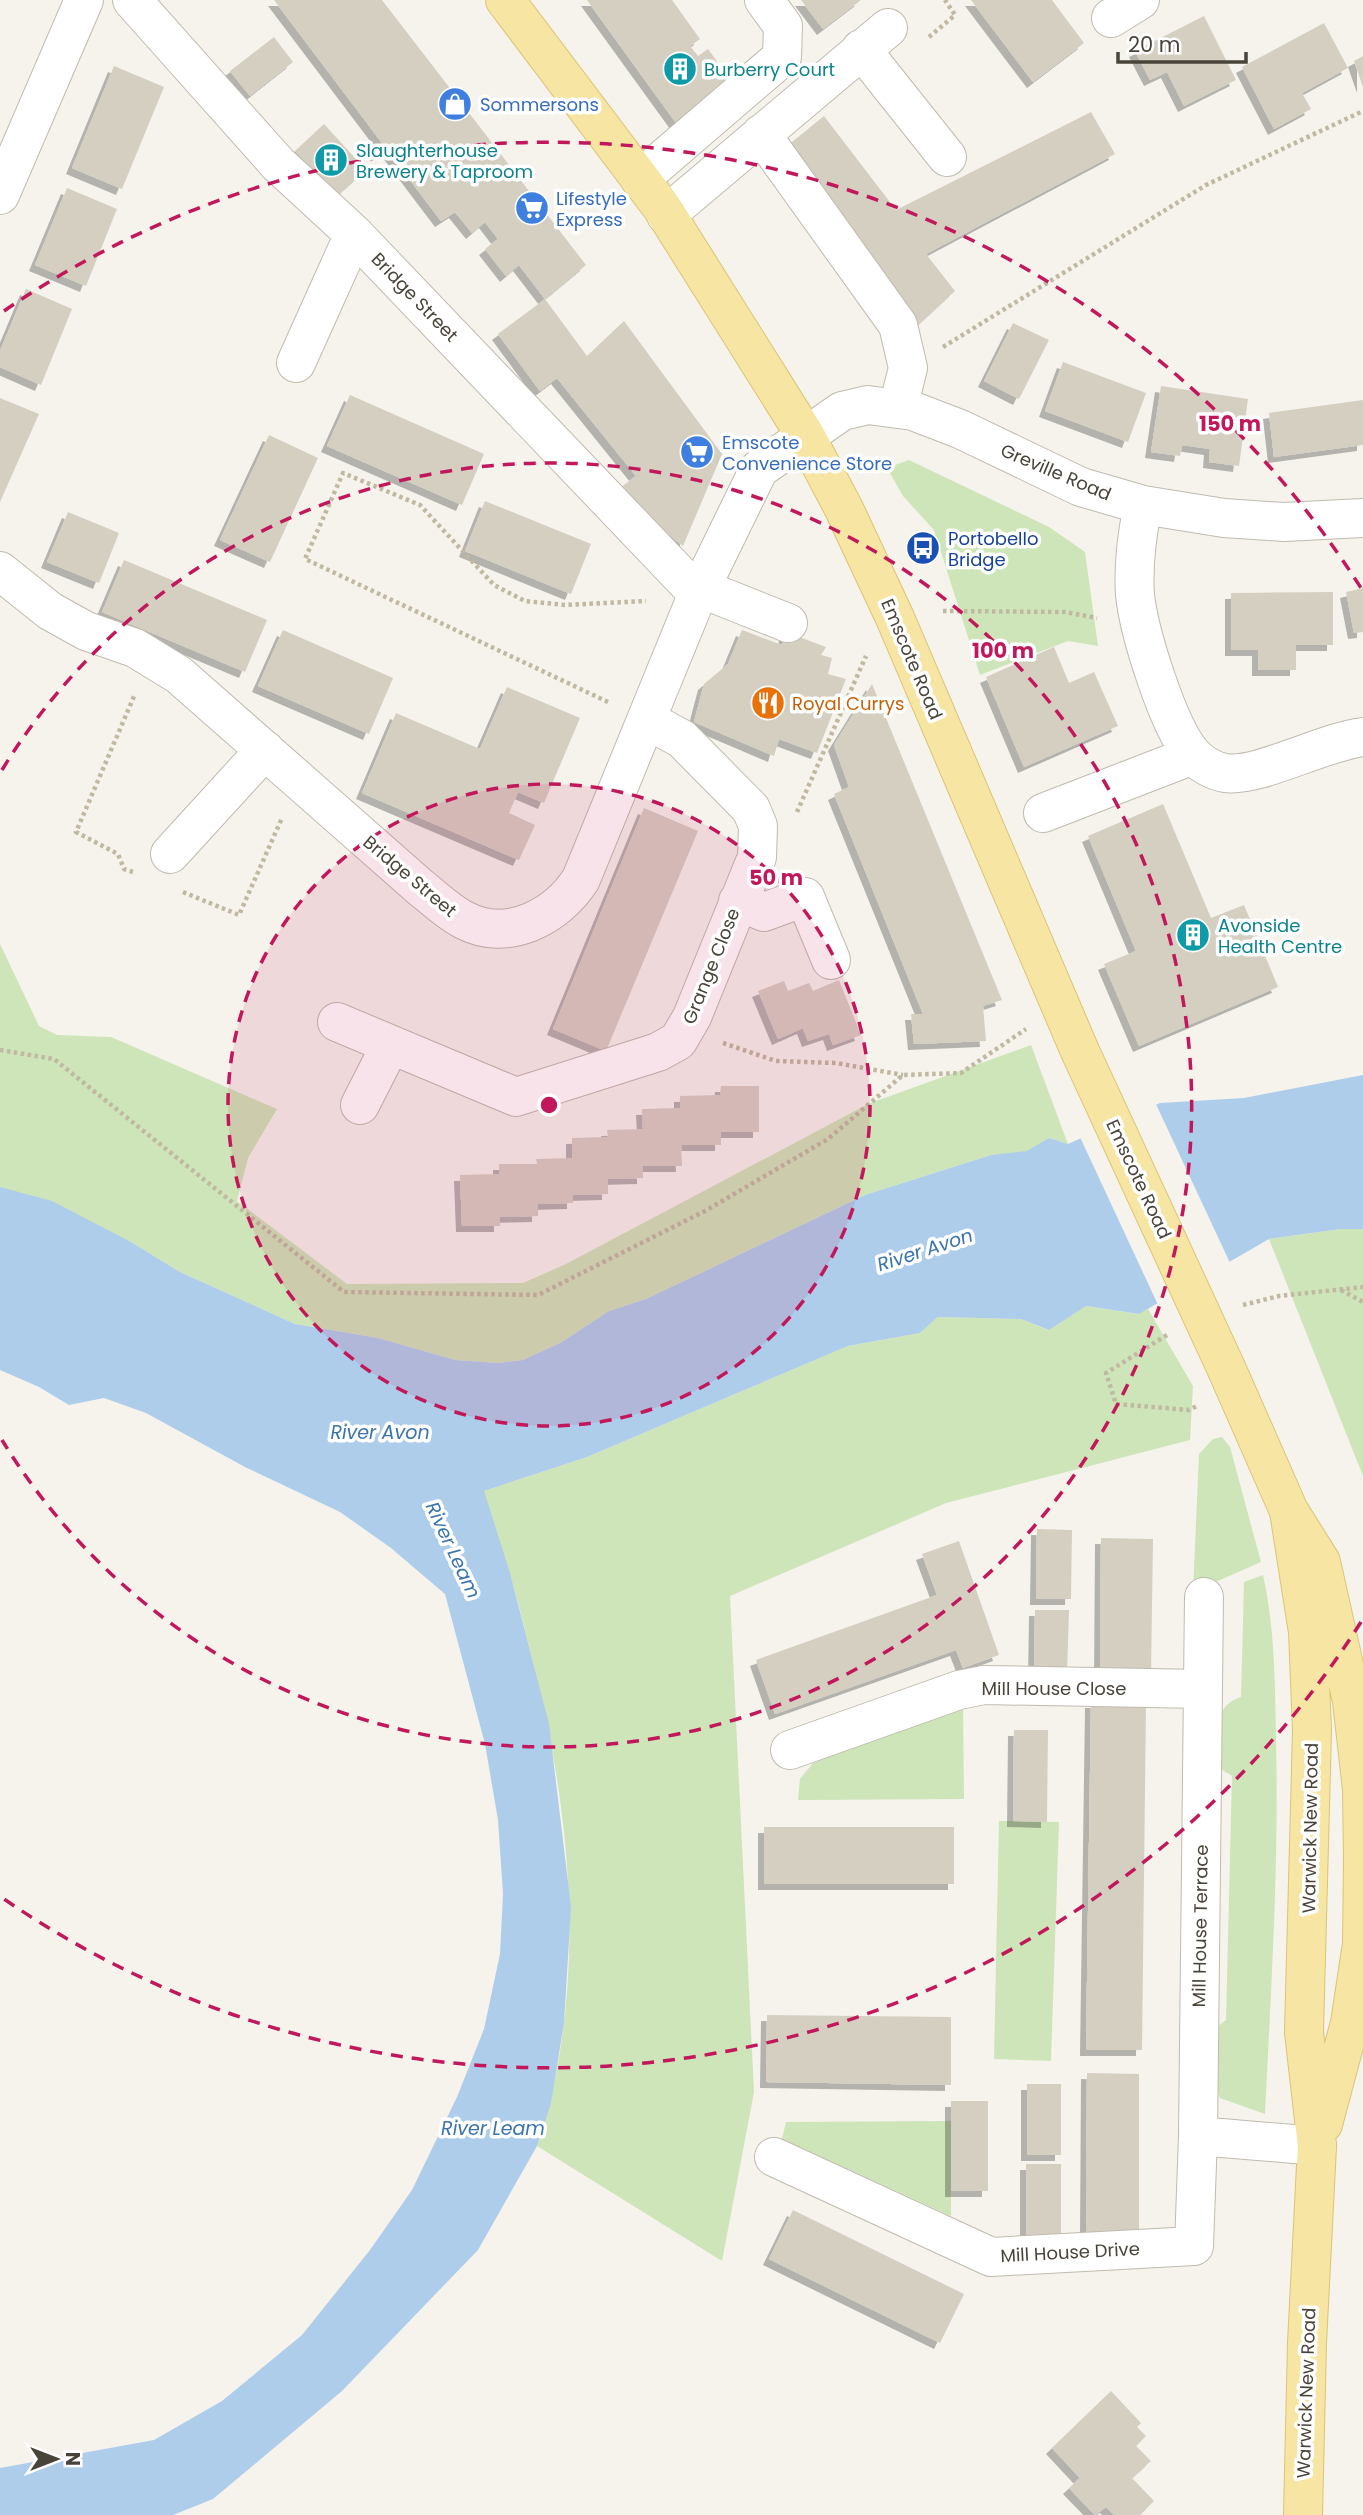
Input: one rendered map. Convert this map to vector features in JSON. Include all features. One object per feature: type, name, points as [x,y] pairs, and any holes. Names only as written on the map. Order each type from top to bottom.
[{"type":"main road","name":"Emscote Road","points":[[505,0],[666,215],[805,435],[844,509],[895,618],[1079,1049],[1227,1370]]},
{"type":"main road","name":"Warwick New Road","points":[[1227,1370],[1289,1511],[1321,1562],[1355,1724],[1362,1789],[1362,1944],[1350,2023],[1317,2146]]},
{"type":"main road","name":"Warwick New Road","points":[[1289,1511],[1309,1649],[1312,1731],[1304,2032],[1317,2146],[1307,2343],[1303,2515]]},
{"type":"main road","points":[[1321,1562],[1363,1632]]},
{"type":"main road","points":[[1362,1944],[1339,1925],[1309,1889],[1337,1870],[1363,1861]]},
{"type":"street","points":[[0,195],[84,0]]},
{"type":"street","name":"Bridge Street","points":[[132,0],[278,164],[354,234],[698,593]]},
{"type":"street","points":[[640,179],[782,57],[783,26],[764,0]]},
{"type":"street","points":[[666,215],[874,38],[947,157]]},
{"type":"street","points":[[761,134],[898,325],[908,368],[898,408]]},
{"type":"street","points":[[296,363],[354,234]]},
{"type":"street","name":"Greville Road","points":[[805,435],[833,415],[851,408],[868,405],[898,408],[960,429],[1082,487],[1143,505],[1224,518],[1284,522],[1363,518]]},
{"type":"street","name":"Bridge Street","points":[[0,571],[50,611],[95,635],[135,648],[179,675],[462,920],[496,930],[533,921],[555,908],[573,891],[698,593],[759,469],[805,435]]},
{"type":"street","points":[[1143,505],[1135,562],[1140,628],[1155,674],[1182,738],[1193,755],[1221,772],[1239,774],[1320,746],[1363,737]]},
{"type":"street","points":[[698,593],[788,622]]},
{"type":"street","name":"Grange Close","points":[[337,1022],[509,1096],[521,1097],[668,1048],[686,1030],[758,849],[758,826],[751,809],[682,739],[647,720]]},
{"type":"street","points":[[170,854],[265,750]]},
{"type":"street","points":[[1043,813],[1193,755]]},
{"type":"street","points":[[738,901],[764,912],[805,897],[831,960]]},
{"type":"street","points":[[360,1105],[390,1046]]},
{"type":"street","name":"Mill House Terrace","points":[[1198,2136],[1204,1597]]},
{"type":"street","name":"Mill House Close","points":[[790,1750],[959,1690],[984,1685],[1202,1689]]},
{"type":"street","points":[[1198,2136],[1317,2146]]},
{"type":"street","name":"Mill House Drive","points":[[774,2157],[991,2257],[1194,2246],[1198,2136]]},
{"type":"path","points":[[926,40],[955,15],[945,0]]},
{"type":"path","points":[[937,350],[1206,185],[1363,111]]},
{"type":"path","points":[[647,720],[304,559],[343,473],[420,505],[494,585],[525,601],[565,606],[698,593]]},
{"type":"path","points":[[943,611],[1065,612],[1109,620]]},
{"type":"path","points":[[793,822],[869,649]]},
{"type":"path","points":[[686,1030],[776,1061],[836,1063],[903,1075],[961,1073],[1030,1027]]},
{"type":"path","points":[[0,1050],[54,1059],[344,1292],[538,1295],[705,1211],[828,1139],[903,1075]]},
{"type":"path","points":[[1363,1287],[1340,1290],[1363,1302]]},
{"type":"path","points":[[1139,1408],[1189,1410],[1200,1405]]},
{"type":"green space","points":[[909,460],[1049,527],[1085,552],[1098,646],[1068,641],[980,675],[934,530],[903,496],[887,468]]},
{"type":"green space","points":[[0,944],[39,1026],[57,1035],[111,1037],[277,1109],[248,1158],[237,1201],[347,1284],[523,1283],[566,1264],[868,1104],[1031,1045],[1068,1144],[1049,1138],[1027,1152],[991,1155],[865,1195],[646,1299],[609,1311],[562,1342],[523,1360],[498,1363],[455,1360],[378,1338],[295,1324],[180,1272],[131,1242],[0,1187]]},
{"type":"green space","points":[[1341,1229],[1363,1229],[1363,1476],[1269,1239]]},
{"type":"green space","points":[[1086,1306],[1138,1314],[1148,1309],[1193,1386],[1190,1440],[946,1503],[730,1596],[754,2092],[722,2261],[537,2146],[553,2086],[564,2025],[569,1963],[565,1838],[545,1714],[518,1603],[490,1521],[484,1491],[587,1457],[848,1346],[920,1333],[938,1317],[1021,1319],[1048,1330]]},
{"type":"green space","points":[[1222,1437],[1230,1447],[1261,1562],[1193,1592],[1199,1454],[1213,1439]]},
{"type":"green space","points":[[1263,1575],[1274,1657],[1277,1787],[1274,1927],[1265,2114],[1220,2098],[1217,2091],[1217,2027],[1226,2020],[1232,1776],[1219,1768],[1218,1726],[1224,1709],[1241,1697],[1244,1582]]},
{"type":"green space","points":[[963,1706],[964,1799],[798,1800],[800,1779],[813,1763]]},
{"type":"green space","points":[[999,1821],[1059,1822],[1051,2061],[994,2059]]},
{"type":"green space","points":[[951,2121],[951,2216],[782,2139],[786,2122]]},
{"type":"water","points":[[1363,1075],[1363,1229],[1341,1229],[1269,1239],[1139,1314],[1086,1306],[1049,1330],[1021,1319],[938,1317],[920,1333],[848,1346],[587,1457],[484,1491],[510,1573],[549,1724],[571,1907],[564,2023],[551,2103],[537,2146],[478,2250],[342,2391],[213,2499],[173,2515],[0,2515],[0,2468],[154,2440],[222,2401],[302,2335],[370,2250],[412,2190],[457,2097],[484,2029],[500,1954],[503,1894],[498,1820],[485,1744],[445,1594],[391,1548],[340,1512],[245,1467],[146,1413],[104,1398],[69,1405],[39,1387],[0,1370],[0,1187],[52,1201],[131,1242],[180,1272],[295,1324],[378,1338],[455,1360],[498,1363],[523,1360],[562,1342],[609,1311],[646,1299],[865,1195],[991,1155],[1027,1151],[1049,1138],[1068,1144],[1160,1103],[1244,1098]]},
{"type":"pier","points":[[1155,1102],[1231,1265],[1159,1307],[1079,1135]]},
{"type":"building","points":[[274,0],[382,0],[586,265],[545,299],[519,265],[506,276],[485,249],[498,239],[485,222],[472,233],[455,212],[441,221]]},
{"type":"building","name":"Burberry Court","points":[[587,0],[672,0],[700,39],[690,46],[698,56],[708,49],[732,82],[676,123]]},
{"type":"building","points":[[801,0],[861,0],[823,29]]},
{"type":"building","points":[[971,0],[1052,0],[1084,43],[1033,82]]},
{"type":"building","points":[[1204,16],[1236,80],[1184,106],[1167,72],[1150,80],[1135,51]]},
{"type":"building","points":[[1324,23],[1348,68],[1302,93],[1311,109],[1274,129],[1242,67]]},
{"type":"building","points":[[274,37],[293,62],[250,96],[230,71]]},
{"type":"building","points":[[1363,56],[1363,87],[1354,61]]},
{"type":"building","points":[[114,66],[164,87],[122,189],[72,168]]},
{"type":"building","points":[[1091,112],[1115,154],[926,254],[955,291],[918,325],[781,151],[824,116],[896,210]]},
{"type":"building","name":"Slaughterhouse Brewery & Taproom","points":[[324,124],[366,170],[337,196],[295,151]]},
{"type":"building","points":[[67,188],[117,209],[86,286],[35,265]]},
{"type":"building","points":[[26,289],[72,309],[41,385],[0,367],[0,351]]},
{"type":"building","points":[[545,299],[587,356],[624,321],[722,454],[683,546],[646,516],[620,488],[636,476],[557,378],[540,391],[498,334]]},
{"type":"building","points":[[1013,323],[1049,340],[1019,399],[984,381]]},
{"type":"building","points":[[1063,362],[1146,393],[1128,442],[1045,411]]},
{"type":"building","points":[[1161,386],[1248,399],[1239,466],[1209,462],[1210,449],[1182,445],[1180,456],[1151,452]]},
{"type":"building","points":[[350,395],[484,454],[462,505],[327,446]]},
{"type":"building","points":[[0,398],[39,414],[0,502]]},
{"type":"building","points":[[1363,400],[1363,445],[1274,457],[1269,413]]},
{"type":"building","points":[[269,435],[318,458],[270,562],[220,540]]},
{"type":"building","points":[[485,501],[591,544],[571,594],[465,551]]},
{"type":"building","points":[[68,512],[119,533],[99,583],[47,562]]},
{"type":"building","points":[[124,560],[267,620],[245,672],[102,612]]},
{"type":"building","points":[[1363,588],[1363,632],[1354,633],[1346,592]]},
{"type":"building","points":[[1333,592],[1333,645],[1296,645],[1296,670],[1258,670],[1258,650],[1231,650],[1231,593]]},
{"type":"building","points":[[283,630],[393,678],[369,734],[258,686]]},
{"type":"building","name":"Royal Currys","points":[[742,630],[782,645],[786,632],[826,647],[821,655],[832,658],[828,674],[846,679],[817,753],[779,739],[774,756],[694,722],[704,684],[728,664]]},
{"type":"building","points":[[1054,647],[1069,683],[1094,672],[1118,726],[1024,767],[986,677]]},
{"type":"building","points":[[872,684],[1002,1000],[983,1006],[986,1041],[914,1044],[911,1014],[923,1014],[834,794],[849,787],[834,745]]},
{"type":"building","points":[[507,687],[580,718],[544,803],[518,792],[509,813],[535,825],[519,860],[362,793],[396,713],[480,749]]},
{"type":"building","name":"Avonside Health Centre","points":[[1163,804],[1211,918],[1244,905],[1278,987],[1139,1046],[1104,964],[1136,951],[1088,836]]},
{"type":"building","points":[[644,808],[698,831],[606,1051],[553,1029]]},
{"type":"building","points":[[839,980],[861,1035],[833,1045],[829,1034],[808,1041],[803,1028],[778,1039],[758,991],[784,981],[788,991],[809,983],[813,991]]},
{"type":"building","points":[[721,1086],[759,1086],[759,1132],[721,1132],[721,1145],[681,1145],[682,1166],[643,1166],[643,1178],[608,1179],[608,1194],[573,1195],[573,1203],[538,1204],[538,1216],[500,1217],[500,1226],[462,1226],[460,1175],[499,1174],[499,1164],[537,1164],[536,1159],[572,1158],[572,1138],[608,1137],[607,1130],[643,1129],[642,1109],[680,1108],[680,1096],[720,1095]]},
{"type":"building","points":[[1037,1529],[1072,1530],[1071,1599],[1036,1599]]},
{"type":"building","points":[[1101,1538],[1153,1539],[1151,1675],[1100,1674]]},
{"type":"building","points":[[959,1541],[999,1655],[963,1668],[956,1650],[775,1714],[756,1660],[937,1595],[922,1554]]},
{"type":"building","points":[[1035,1610],[1069,1610],[1067,1676],[1034,1675]]},
{"type":"building","points":[[1091,1702],[1146,1702],[1142,2050],[1086,2050]]},
{"type":"building","points":[[1014,1730],[1048,1730],[1047,1822],[1013,1821]]},
{"type":"building","points":[[764,1827],[954,1827],[954,1884],[764,1884]]},
{"type":"building","points":[[767,2015],[951,2017],[951,2085],[766,2082]]},
{"type":"building","points":[[1087,2073],[1139,2074],[1139,2234],[1086,2234]]},
{"type":"building","points":[[1027,2084],[1061,2084],[1061,2155],[1027,2155]]},
{"type":"building","points":[[951,2101],[988,2101],[988,2191],[951,2191]]},
{"type":"building","points":[[1026,2164],[1061,2164],[1061,2235],[1026,2235]]},
{"type":"building","points":[[793,2210],[964,2294],[940,2343],[769,2259]]},
{"type":"building","points":[[1111,2391],[1141,2423],[1137,2427],[1146,2436],[1136,2446],[1151,2461],[1132,2478],[1154,2501],[1140,2515],[1114,2515],[1106,2507],[1095,2515],[1069,2488],[1080,2478],[1052,2448]]},
{"type":"place","name":"Burberry Court","points":[[680,69]]},
{"type":"place","name":"Sommersons","points":[[455,104]]},
{"type":"place","name":"Slaughterhouse Brewery & Taproom","points":[[331,160]]},
{"type":"place","name":"Lifestyle Express","points":[[532,208]]},
{"type":"place","name":"Emscote Convenience Store","points":[[697,452]]},
{"type":"place","name":"Portobello Bridge","points":[[923,548]]},
{"type":"place","name":"Royal Currys","points":[[768,703]]},
{"type":"place","name":"Avonside Health Centre","points":[[1193,935]]},
{"type":"water label","name":"River Avon","points":[[925,1250]]},
{"type":"water label","name":"River Avon","points":[[380,1432]]},
{"type":"water label","name":"River Leam","points":[[453,1550]]},
{"type":"water label","name":"River Leam","points":[[493,2128]]}]
